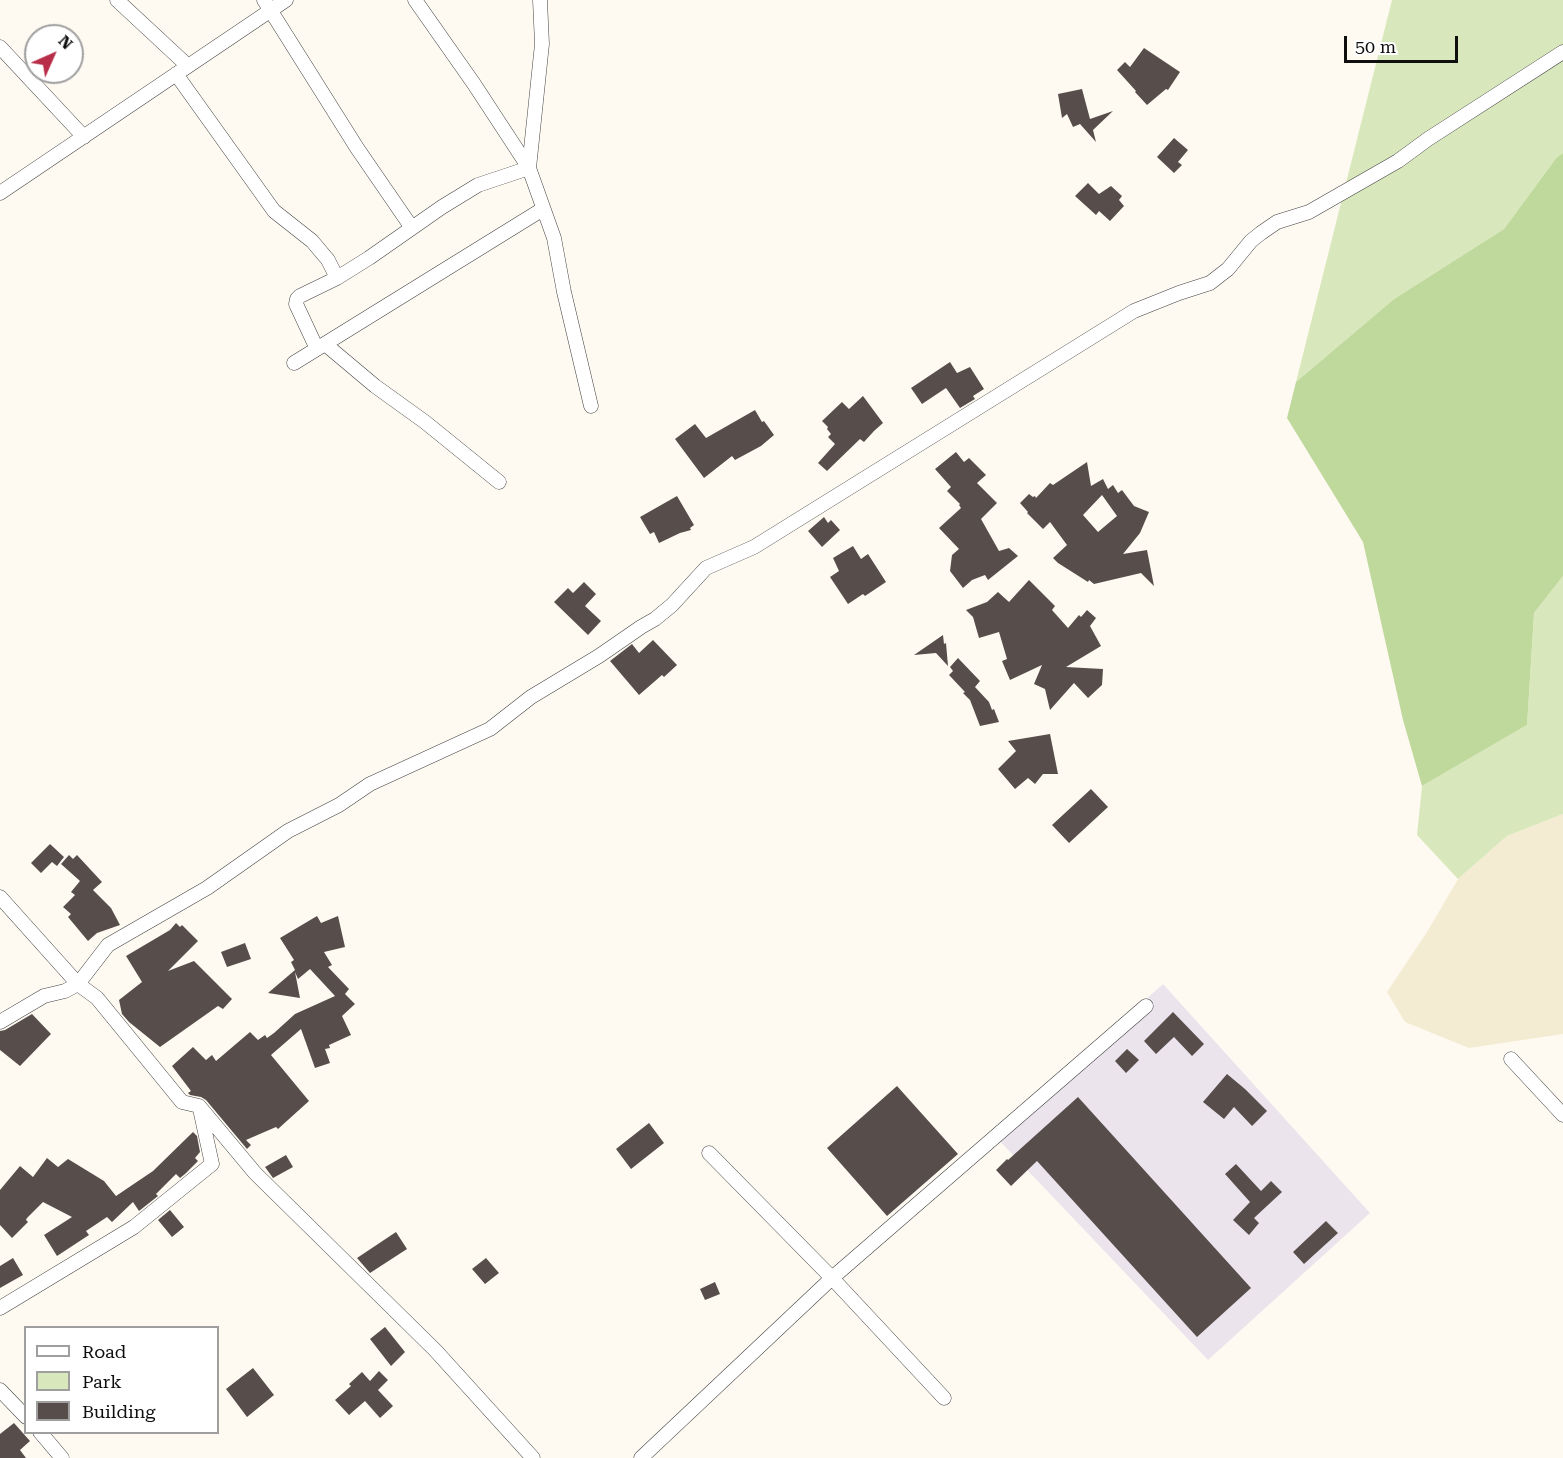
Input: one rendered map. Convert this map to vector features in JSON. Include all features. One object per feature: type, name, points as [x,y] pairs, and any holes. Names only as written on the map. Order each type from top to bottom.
[{"type":"street","points":[[117,0],[182,70],[274,211],[312,241],[328,260],[337,278]]},
{"type":"street","points":[[0,194],[182,70],[268,5],[286,0]]},
{"type":"street","points":[[415,0],[529,168],[554,238],[591,406]]},
{"type":"street","points":[[529,168],[542,44],[540,0]]},
{"type":"street","points":[[268,5],[357,148],[412,228]]},
{"type":"street","points":[[0,47],[84,137]]},
{"type":"street","points":[[0,1022],[44,996],[65,991],[78,984],[108,945],[207,888],[288,831],[339,805],[370,784],[490,729],[531,697],[655,619],[672,605],[706,568],[754,547],[1134,311],[1210,283],[1228,269],[1251,241],[1277,222],[1309,212],[1398,161],[1428,139],[1563,52]]},
{"type":"street","points":[[499,482],[425,422],[321,346],[296,304],[297,299],[303,294],[337,278],[478,185],[529,168]]},
{"type":"street","points":[[294,363],[543,209]]},
{"type":"street","points":[[0,897],[78,984],[97,998],[182,1102],[199,1107],[255,1173],[435,1350],[532,1458]]},
{"type":"street","points":[[640,1458],[832,1278],[1146,1006]]},
{"type":"street","points":[[1511,1059],[1563,1115]]},
{"type":"street","points":[[0,1308],[134,1227],[212,1164],[199,1107]]},
{"type":"street","points":[[709,1153],[832,1278],[944,1398]]},
{"type":"street","points":[[0,1390],[24,1415]]},
{"type":"street","points":[[41,1434],[62,1458]]},
{"type":"shaded area","points":[[1563,814],[1563,1034],[1469,1048],[1405,1022],[1387,992],[1427,932],[1458,879],[1507,836]]},
{"type":"shaded area","points":[[1163,984],[1370,1213],[1208,1360],[994,1135]]},
{"type":"green space","points":[[1392,0],[1563,0],[1563,153],[1557,157],[1504,229],[1394,299],[1296,382]]},
{"type":"green space","points":[[1563,153],[1563,576],[1534,613],[1527,725],[1422,786],[1403,720],[1363,542],[1287,418],[1296,382],[1394,299],[1504,229],[1557,157]]},
{"type":"green space","points":[[1563,576],[1563,814],[1507,836],[1458,879],[1417,835],[1422,786],[1527,725],[1534,613]]},
{"type":"building","points":[[1144,48],[1180,72],[1168,90],[1166,89],[1147,105],[1117,70],[1125,62],[1130,67]]},
{"type":"building","points":[[1082,89],[1090,119],[1113,111],[1093,130],[1096,142],[1080,124],[1073,127],[1067,114],[1062,118],[1058,94]]},
{"type":"building","points":[[1174,138],[1188,150],[1178,162],[1182,165],[1174,173],[1157,157]]},
{"type":"building","points":[[1088,183],[1099,194],[1111,186],[1122,196],[1119,200],[1124,206],[1110,221],[1099,211],[1096,215],[1075,196]]},
{"type":"building","points":[[950,362],[957,373],[970,367],[984,389],[973,396],[975,399],[960,408],[946,388],[922,404],[911,388]]},
{"type":"building","points":[[863,396],[883,423],[864,442],[860,439],[827,471],[818,463],[835,444],[828,437],[831,434],[822,421],[842,402],[849,409]]},
{"type":"building","points":[[755,410],[774,435],[761,446],[735,460],[732,456],[704,478],[675,439],[695,424],[706,438]]},
{"type":"building","points":[[956,452],[964,462],[969,458],[986,475],[977,483],[997,503],[981,519],[999,551],[1009,548],[1018,556],[988,580],[985,575],[972,580],[963,588],[950,571],[952,555],[959,549],[939,528],[961,508],[947,491],[951,487],[935,469]]},
{"type":"building","points":[[1087,462],[1091,486],[1103,479],[1108,489],[1113,485],[1118,493],[1122,490],[1134,506],[1149,512],[1140,533],[1123,554],[1147,550],[1154,586],[1141,573],[1094,584],[1053,558],[1067,545],[1050,522],[1043,529],[1020,503],[1029,494],[1036,498],[1050,483],[1053,485]],"holes":[[[1102,495],[1117,516],[1098,532],[1083,515]]]},
{"type":"building","points":[[677,496],[694,525],[690,528],[691,530],[659,543],[654,532],[650,534],[640,517]]},
{"type":"building","points":[[824,517],[828,523],[831,520],[840,530],[822,547],[808,531]]},
{"type":"building","points":[[853,546],[861,559],[868,554],[886,582],[848,604],[830,577],[839,571],[833,558]]},
{"type":"building","points":[[1029,580],[1055,606],[1052,610],[1068,628],[1079,615],[1081,617],[1087,610],[1096,618],[1090,626],[1101,646],[1066,667],[1103,669],[1102,685],[1088,698],[1074,683],[1050,710],[1045,689],[1034,684],[1042,665],[1010,680],[1002,661],[1007,659],[999,632],[979,638],[973,617],[966,610],[987,602],[998,592],[1009,602]]},
{"type":"building","points":[[584,582],[596,594],[585,606],[601,621],[588,635],[554,602],[568,588],[573,593]]},
{"type":"building","points":[[943,635],[948,666],[936,653],[914,655]]},
{"type":"building","points":[[653,640],[677,665],[639,695],[610,661],[632,644],[639,653]]},
{"type":"building","points":[[958,658],[980,681],[975,687],[989,702],[992,710],[994,709],[999,722],[980,726],[970,700],[949,675],[953,671],[950,667]]},
{"type":"building","points":[[1050,734],[1058,774],[1043,774],[1035,784],[1028,778],[1015,789],[998,769],[1016,751],[1008,741]]},
{"type":"building","points":[[1091,789],[1108,807],[1069,843],[1052,825]]},
{"type":"building","points":[[50,844],[64,857],[57,866],[52,862],[41,873],[31,863]]},
{"type":"building","points":[[69,855],[73,859],[77,855],[102,882],[93,890],[111,908],[120,925],[97,933],[88,941],[68,917],[71,914],[63,907],[75,895],[71,892],[80,881],[61,864]]},
{"type":"building","points":[[317,916],[321,923],[338,916],[345,947],[324,952],[332,965],[328,967],[349,989],[345,994],[355,1004],[342,1016],[351,1035],[329,1045],[330,1048],[325,1049],[330,1063],[315,1068],[301,1029],[271,1055],[309,1101],[278,1129],[276,1127],[246,1140],[251,1145],[247,1149],[206,1100],[188,1093],[191,1091],[172,1066],[193,1047],[206,1060],[212,1055],[216,1061],[250,1032],[258,1040],[265,1035],[267,1038],[295,1014],[335,996],[310,969],[298,979],[295,972],[300,998],[268,993],[295,970],[291,962],[294,960],[280,938]]},
{"type":"building","points":[[176,923],[180,927],[182,925],[198,941],[168,971],[194,961],[232,999],[223,1009],[218,1006],[160,1047],[122,1014],[119,1000],[142,982],[126,956],[170,930]]},
{"type":"building","points":[[245,943],[251,959],[227,967],[221,952]]},
{"type":"building","points":[[1173,1012],[1204,1044],[1192,1056],[1174,1037],[1156,1054],[1144,1041]]},
{"type":"building","points":[[32,1014],[51,1034],[20,1066],[0,1050],[0,1031]]},
{"type":"building","points":[[1127,1049],[1139,1060],[1126,1073],[1115,1061]]},
{"type":"building","points":[[1227,1074],[1267,1111],[1252,1126],[1234,1107],[1224,1119],[1203,1102]]},
{"type":"building","points":[[897,1086],[958,1154],[887,1216],[827,1148]]},
{"type":"building","points":[[1078,1097],[1251,1288],[1197,1337],[1037,1161],[1011,1186],[996,1170]]},
{"type":"building","points":[[649,1123],[664,1143],[631,1169],[616,1149]]},
{"type":"building","points":[[193,1132],[197,1136],[200,1152],[195,1158],[198,1161],[185,1174],[180,1178],[176,1174],[156,1194],[158,1196],[139,1211],[133,1202],[112,1222],[107,1217],[86,1231],[89,1235],[57,1256],[44,1235],[72,1217],[43,1202],[12,1238],[0,1225],[0,1190],[20,1166],[33,1177],[47,1158],[58,1167],[68,1159],[104,1181],[116,1196],[153,1171]]},
{"type":"building","points":[[286,1155],[293,1167],[273,1178],[265,1167]]},
{"type":"building","points":[[1236,1164],[1261,1191],[1271,1181],[1282,1192],[1254,1218],[1259,1223],[1249,1235],[1233,1220],[1250,1202],[1225,1174]]},
{"type":"building","points":[[170,1210],[184,1227],[172,1237],[158,1220]]},
{"type":"building","points":[[1326,1221],[1338,1233],[1304,1264],[1293,1252]]},
{"type":"building","points":[[396,1232],[407,1249],[370,1273],[357,1258]]},
{"type":"building","points":[[13,1258],[23,1275],[0,1288],[0,1266]]},
{"type":"building","points":[[486,1258],[499,1273],[485,1284],[472,1269]]},
{"type":"building","points":[[715,1282],[720,1294],[705,1300],[700,1289]]},
{"type":"building","points":[[385,1327],[405,1352],[391,1366],[370,1339]]},
{"type":"building","points":[[253,1368],[274,1395],[247,1417],[226,1389]]},
{"type":"building","points":[[379,1371],[388,1380],[378,1390],[393,1406],[380,1418],[365,1401],[349,1415],[335,1400],[362,1372],[370,1381]]},
{"type":"building","points":[[14,1423],[30,1441],[20,1450],[26,1458],[0,1458],[0,1434]]}]
